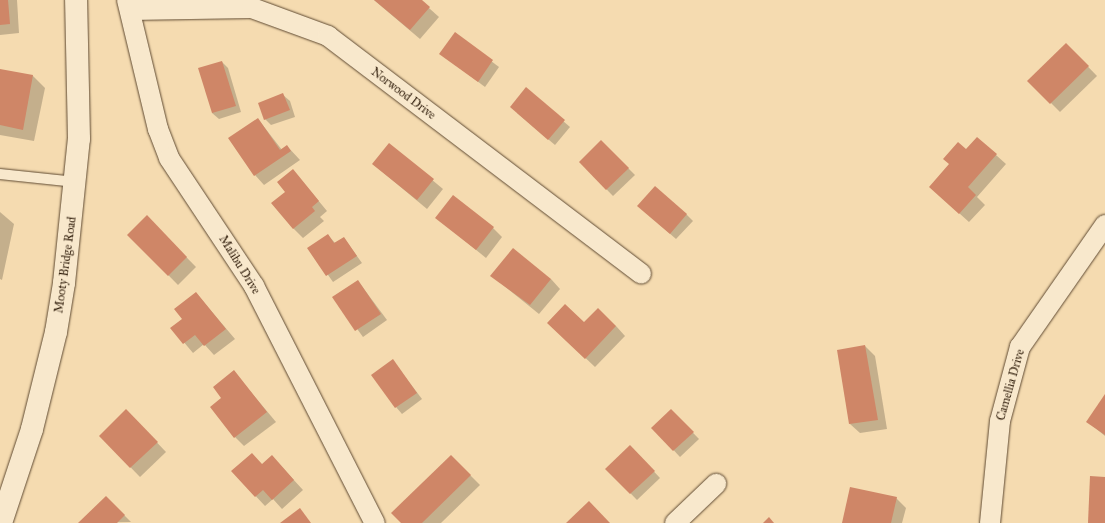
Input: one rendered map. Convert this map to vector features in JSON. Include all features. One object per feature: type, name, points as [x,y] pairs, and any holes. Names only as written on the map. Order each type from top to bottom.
[{"type":"main road","name":"Mooty Bridge Road","points":[[1,523],[32,429],[45,381],[64,282],[76,182],[79,89],[76,0]]},
{"type":"street","name":"Norwood Drive","points":[[129,5],[252,8],[328,36],[641,274]]},
{"type":"street","name":"Malibu Drive","points":[[129,5],[158,129],[169,158],[254,286],[375,523]]},
{"type":"street","name":"Camellia Drive","points":[[990,523],[1000,421],[1020,347],[1105,225]]},
{"type":"street","points":[[675,523],[716,484]]},
{"type":"lane","points":[[0,174],[76,182]]},
{"type":"building","points":[[0,0],[8,0],[10,24],[0,25]]},
{"type":"building","points":[[374,0],[422,0],[430,7],[410,30]]},
{"type":"building","points":[[455,32],[493,60],[478,82],[439,54]]},
{"type":"building","points":[[1066,43],[1089,66],[1050,104],[1027,81]]},
{"type":"building","points":[[222,61],[236,106],[212,113],[198,68]]},
{"type":"building","points":[[0,69],[33,75],[23,130],[0,125]]},
{"type":"building","points":[[526,87],[565,120],[548,140],[510,107]]},
{"type":"building","points":[[283,93],[290,110],[264,120],[258,103]]},
{"type":"building","points":[[258,118],[280,150],[287,145],[291,151],[254,176],[228,138]]},
{"type":"building","points":[[977,137],[997,154],[968,187],[976,195],[959,214],[929,187],[949,164],[943,159],[958,142],[966,149]]},
{"type":"building","points":[[601,140],[629,168],[606,190],[579,162]]},
{"type":"building","points":[[389,143],[434,179],[417,200],[372,164]]},
{"type":"building","points":[[293,169],[319,201],[312,207],[315,211],[293,229],[271,203],[285,192],[277,182]]},
{"type":"building","points":[[655,186],[687,214],[670,234],[637,206]]},
{"type":"building","points":[[453,195],[494,227],[476,250],[435,218]]},
{"type":"building","points":[[147,215],[187,257],[168,276],[127,235]]},
{"type":"building","points":[[328,234],[334,243],[344,237],[357,256],[326,276],[307,248]]},
{"type":"building","points":[[513,248],[551,279],[530,305],[490,276]]},
{"type":"building","points":[[358,280],[381,314],[355,331],[332,297]]},
{"type":"building","points":[[196,292],[226,329],[204,346],[195,335],[183,344],[170,328],[182,319],[174,309]]},
{"type":"building","points":[[565,304],[584,322],[598,308],[616,326],[585,359],[547,323]]},
{"type":"building","points":[[865,345],[878,420],[849,424],[837,350]]},
{"type":"building","points":[[393,359],[417,393],[395,408],[371,375]]},
{"type":"building","points":[[234,370],[267,412],[234,438],[210,407],[221,398],[213,387]]},
{"type":"building","points":[[1105,394],[1105,435],[1086,422]]},
{"type":"building","points":[[126,409],[158,442],[130,468],[99,436]]},
{"type":"building","points":[[671,409],[694,432],[673,451],[651,428]]},
{"type":"building","points":[[630,445],[655,471],[630,494],[605,469]]},
{"type":"building","points":[[252,453],[262,464],[272,455],[294,480],[272,500],[263,490],[255,497],[231,471]]},
{"type":"building","points":[[451,455],[471,475],[422,523],[401,523],[391,513]]},
{"type":"building","points":[[1090,476],[1105,477],[1105,523],[1088,523]]},
{"type":"building","points":[[850,487],[897,497],[891,523],[842,523]]},
{"type":"building","points":[[106,496],[125,515],[117,523],[78,523]]},
{"type":"building","points":[[589,501],[610,523],[566,523]]},
{"type":"building","points":[[300,508],[311,523],[280,523]]},
{"type":"building","points":[[769,517],[774,523],[763,523]]}]
